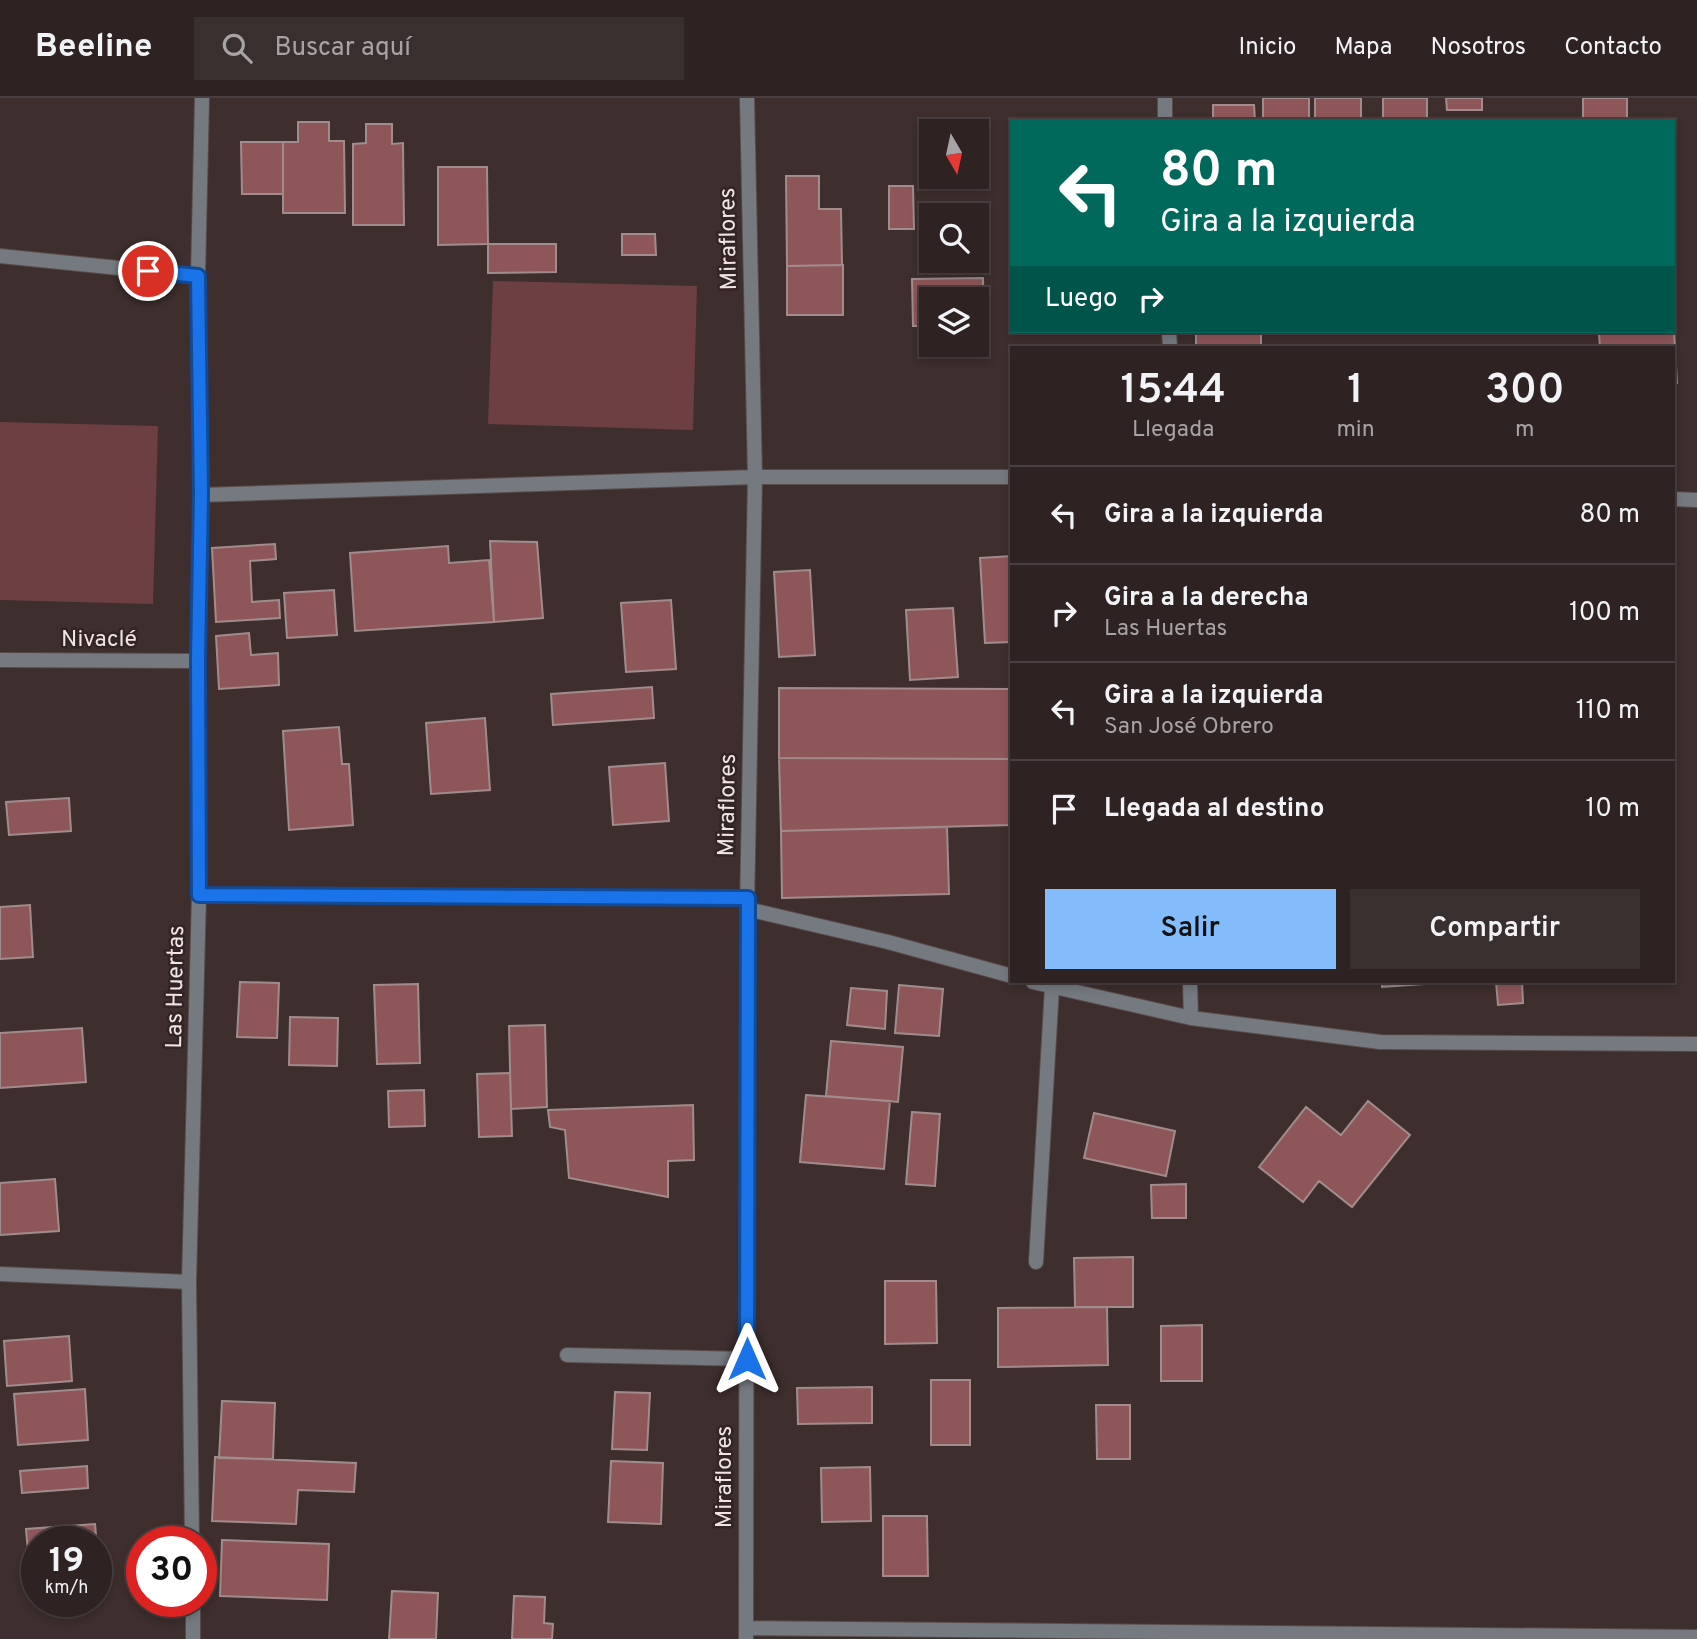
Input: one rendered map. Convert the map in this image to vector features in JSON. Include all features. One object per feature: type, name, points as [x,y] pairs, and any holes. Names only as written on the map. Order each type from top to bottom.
[{"type":"street","name":"Las Huertas","points":[[192,1526],[189,1282],[199,895],[198,660],[201,495],[198,276],[202,98]]},
{"type":"street","name":"Miraflores","points":[[746,1633],[747,903],[755,477],[747,98]]},
{"type":"street","points":[[1165,98],[1165,119]]},
{"type":"street","points":[[0,256],[198,276]]},
{"type":"street","points":[[201,495],[755,477],[1010,477]]},
{"type":"street","points":[[1675,499],[1697,500]]},
{"type":"street","name":"Nivaclé","points":[[0,660],[198,660]]},
{"type":"street","points":[[199,895],[747,903],[1010,975]]},
{"type":"street","points":[[1037,983],[1191,1018],[1380,1042],[1697,1044]]},
{"type":"street","points":[[1190,983],[1191,1018]]},
{"type":"street","points":[[1036,1262],[1052,987]]},
{"type":"street","points":[[0,1274],[189,1282]]},
{"type":"street","points":[[567,1355],[747,1359]]},
{"type":"street","points":[[193,1617],[193,1639]]},
{"type":"street","points":[[746,1633],[1697,1637]]},
{"type":"shaded area","points":[[493,281],[697,286],[693,430],[488,424]]},
{"type":"shaded area","points":[[0,422],[158,426],[153,604],[0,600]]},
{"type":"building","points":[[1263,98],[1309,98],[1309,119],[1263,119]]},
{"type":"building","points":[[1315,98],[1361,98],[1361,119],[1315,119]]},
{"type":"building","points":[[1383,98],[1427,98],[1427,119],[1383,119]]},
{"type":"building","points":[[1446,98],[1482,98],[1482,110],[1447,110]]},
{"type":"building","points":[[1583,98],[1627,98],[1627,119],[1583,119]]},
{"type":"building","points":[[1213,105],[1254,105],[1255,119],[1213,119]]},
{"type":"building","points":[[298,122],[329,122],[329,141],[344,141],[345,213],[283,213],[283,142],[298,142]]},
{"type":"building","points":[[366,124],[392,124],[392,144],[403,143],[404,225],[353,225],[353,144],[366,143]]},
{"type":"building","points":[[241,142],[283,142],[283,194],[242,194]]},
{"type":"building","points":[[438,167],[487,167],[488,244],[438,245]]},
{"type":"building","points":[[786,176],[819,176],[819,209],[841,209],[842,265],[787,266]]},
{"type":"building","points":[[889,186],[913,186],[914,229],[889,229]]},
{"type":"building","points":[[622,234],[655,234],[656,255],[622,255]]},
{"type":"building","points":[[488,244],[556,244],[556,272],[488,273]]},
{"type":"building","points":[[843,265],[843,315],[787,315],[787,266]]},
{"type":"building","points":[[983,278],[983,287],[919,287],[919,326],[913,326],[912,279]]},
{"type":"building","points":[[1196,333],[1261,333],[1261,346],[1196,346]]},
{"type":"building","points":[[1674,333],[1675,346],[1600,346],[1599,334]]},
{"type":"building","points":[[1675,348],[1677,383],[1675,384]]},
{"type":"building","points":[[490,541],[537,542],[543,618],[494,622]]},
{"type":"building","points":[[275,544],[276,559],[250,561],[252,602],[279,600],[280,618],[216,622],[212,548]]},
{"type":"building","points":[[448,546],[449,563],[489,560],[494,622],[355,631],[350,553]]},
{"type":"building","points":[[1010,556],[1010,642],[985,643],[980,558]]},
{"type":"building","points":[[810,570],[815,655],[779,657],[774,572]]},
{"type":"building","points":[[334,590],[337,635],[287,638],[284,593]]},
{"type":"building","points":[[671,600],[676,669],[626,672],[621,603]]},
{"type":"building","points":[[953,608],[958,677],[910,680],[906,610]]},
{"type":"building","points":[[249,633],[251,655],[278,653],[279,685],[219,689],[216,636]]},
{"type":"building","points":[[652,687],[654,718],[553,725],[551,694]]},
{"type":"building","points":[[779,688],[1010,689],[1010,759],[779,758]]},
{"type":"building","points":[[485,718],[490,790],[431,794],[426,723]]},
{"type":"building","points":[[339,727],[342,764],[349,764],[353,825],[289,830],[283,731]]},
{"type":"building","points":[[779,758],[1010,759],[1010,825],[781,831]]},
{"type":"building","points":[[665,763],[669,821],[613,825],[609,767]]},
{"type":"building","points":[[69,798],[71,831],[9,835],[6,802]]},
{"type":"building","points":[[947,827],[949,894],[782,898],[781,831]]},
{"type":"building","points":[[30,905],[33,957],[0,959],[0,907]]},
{"type":"building","points":[[240,982],[279,983],[277,1038],[237,1037]]},
{"type":"building","points":[[1382,983],[1424,983],[1424,984],[1382,987]]},
{"type":"building","points":[[1496,983],[1522,983],[1523,1003],[1498,1005]]},
{"type":"building","points":[[418,984],[420,1063],[377,1064],[374,985]]},
{"type":"building","points":[[899,985],[943,989],[939,1036],[895,1033]]},
{"type":"building","points":[[851,988],[887,991],[885,1029],[847,1025]]},
{"type":"building","points":[[290,1017],[338,1018],[337,1066],[289,1065]]},
{"type":"building","points":[[545,1025],[547,1107],[511,1109],[509,1026]]},
{"type":"building","points":[[82,1028],[86,1082],[0,1088],[0,1033]]},
{"type":"building","points":[[831,1041],[903,1047],[898,1102],[826,1096]]},
{"type":"building","points":[[510,1073],[512,1136],[479,1137],[477,1074]]},
{"type":"building","points":[[424,1090],[425,1126],[389,1127],[388,1091]]},
{"type":"building","points":[[806,1095],[890,1101],[884,1169],[800,1162]]},
{"type":"building","points":[[1368,1101],[1410,1135],[1352,1207],[1319,1181],[1303,1202],[1259,1167],[1306,1107],[1341,1135]]},
{"type":"building","points":[[693,1105],[694,1160],[668,1161],[668,1197],[569,1178],[565,1130],[550,1127],[548,1110]]},
{"type":"building","points":[[912,1112],[940,1114],[935,1186],[906,1184]]},
{"type":"building","points":[[1094,1113],[1175,1131],[1166,1176],[1084,1158]]},
{"type":"building","points":[[55,1179],[59,1231],[0,1235],[0,1183]]},
{"type":"building","points":[[1186,1184],[1186,1218],[1152,1218],[1151,1185]]},
{"type":"building","points":[[1133,1257],[1133,1307],[1075,1307],[1074,1258]]},
{"type":"building","points":[[885,1281],[936,1281],[937,1343],[885,1344]]},
{"type":"building","points":[[1107,1307],[1108,1365],[998,1367],[998,1308]]},
{"type":"building","points":[[1202,1325],[1202,1381],[1161,1381],[1161,1326]]},
{"type":"building","points":[[69,1336],[72,1381],[7,1386],[4,1341]]},
{"type":"building","points":[[931,1380],[970,1380],[970,1445],[931,1445]]},
{"type":"building","points":[[872,1387],[872,1423],[798,1424],[797,1388]]},
{"type":"building","points":[[85,1389],[88,1440],[18,1445],[14,1394]]},
{"type":"building","points":[[615,1392],[650,1393],[647,1450],[612,1449]]},
{"type":"building","points":[[222,1401],[275,1403],[273,1459],[219,1458]]},
{"type":"building","points":[[1096,1405],[1130,1405],[1130,1459],[1097,1459]]},
{"type":"building","points":[[215,1457],[356,1463],[354,1492],[298,1490],[296,1524],[212,1521]]},
{"type":"building","points":[[611,1461],[663,1463],[661,1524],[608,1522]]},
{"type":"building","points":[[87,1466],[88,1488],[22,1493],[20,1471]]},
{"type":"building","points":[[870,1467],[871,1521],[822,1522],[821,1468]]},
{"type":"building","points":[[883,1516],[927,1516],[928,1576],[883,1576]]},
{"type":"building","points":[[222,1540],[329,1544],[327,1600],[220,1596]]},
{"type":"building","points":[[392,1591],[438,1593],[436,1639],[389,1639]]},
{"type":"building","points":[[514,1596],[545,1597],[544,1623],[553,1624],[552,1639],[512,1639]]},
{"type":"route","points":[[148,271],[198,276],[201,495],[198,660],[199,895],[748,898],[747,1359]]}]
